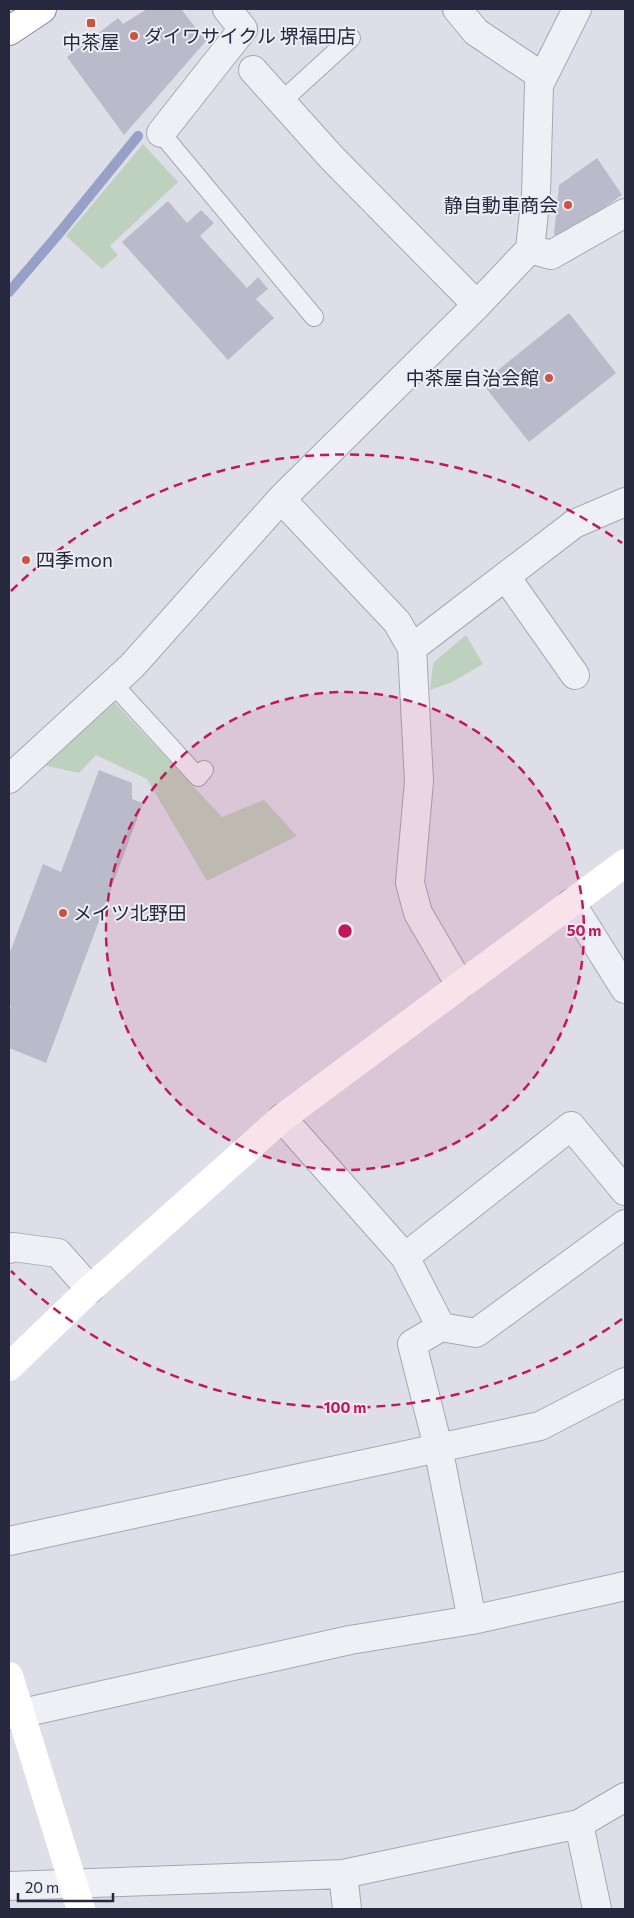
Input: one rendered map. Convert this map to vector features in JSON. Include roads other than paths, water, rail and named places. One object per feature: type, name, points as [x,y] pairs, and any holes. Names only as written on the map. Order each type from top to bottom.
[{"type":"main road","points":[[9,31],[42,9]]},
{"type":"main road","points":[[9,1367],[90,1289],[282,1118],[625,863]]},
{"type":"main road","points":[[9,1676],[15,1715],[78,1897]]},
{"type":"street","points":[[161,133],[243,29],[227,9]]},
{"type":"street","points":[[457,9],[476,32],[543,76]]},
{"type":"street","points":[[9,779],[132,666],[281,498],[477,305],[530,249],[536,194],[540,85],[576,9]]},
{"type":"street","points":[[253,70],[332,158],[477,305]]},
{"type":"street","points":[[530,249],[550,256],[625,213]]},
{"type":"street","points":[[281,498],[397,622],[412,648],[418,781],[410,883],[418,913],[460,985]]},
{"type":"street","points":[[412,648],[574,524],[625,502]]},
{"type":"street","points":[[506,577],[575,675]]},
{"type":"street","points":[[571,903],[625,989]]},
{"type":"street","points":[[282,1118],[405,1257],[441,1327]]},
{"type":"street","points":[[405,1257],[571,1126],[625,1191]]},
{"type":"street","points":[[472,1620],[438,1447],[412,1344],[441,1327],[476,1333],[625,1224]]},
{"type":"street","points":[[9,1249],[14,1247],[58,1253],[90,1289]]},
{"type":"street","points":[[9,1541],[540,1426],[625,1382]]},
{"type":"street","points":[[15,1715],[350,1640],[472,1620],[625,1586]]},
{"type":"street","points":[[9,1886],[78,1897],[343,1874],[579,1824],[625,1797]]},
{"type":"street","points":[[579,1824],[597,1909]]},
{"type":"street","points":[[343,1874],[347,1909]]},
{"type":"lane","points":[[282,102],[351,38]]},
{"type":"lane","points":[[161,133],[314,317]]},
{"type":"lane","points":[[113,684],[198,777],[204,770]]},
{"type":"waterway","points":[[9,292],[138,136]]},
{"type":"place","name":"中茶屋","points":[[91,23]]},
{"type":"place","name":"ダイワサイクル 堺福田店","points":[[134,36]]},
{"type":"place","name":"静自動車商会","points":[[568,205]]},
{"type":"place","name":"中茶屋自治会館","points":[[549,378]]},
{"type":"place","name":"四季mon","points":[[26,560]]},
{"type":"place","name":"メイツ北野田","points":[[63,913]]}]
